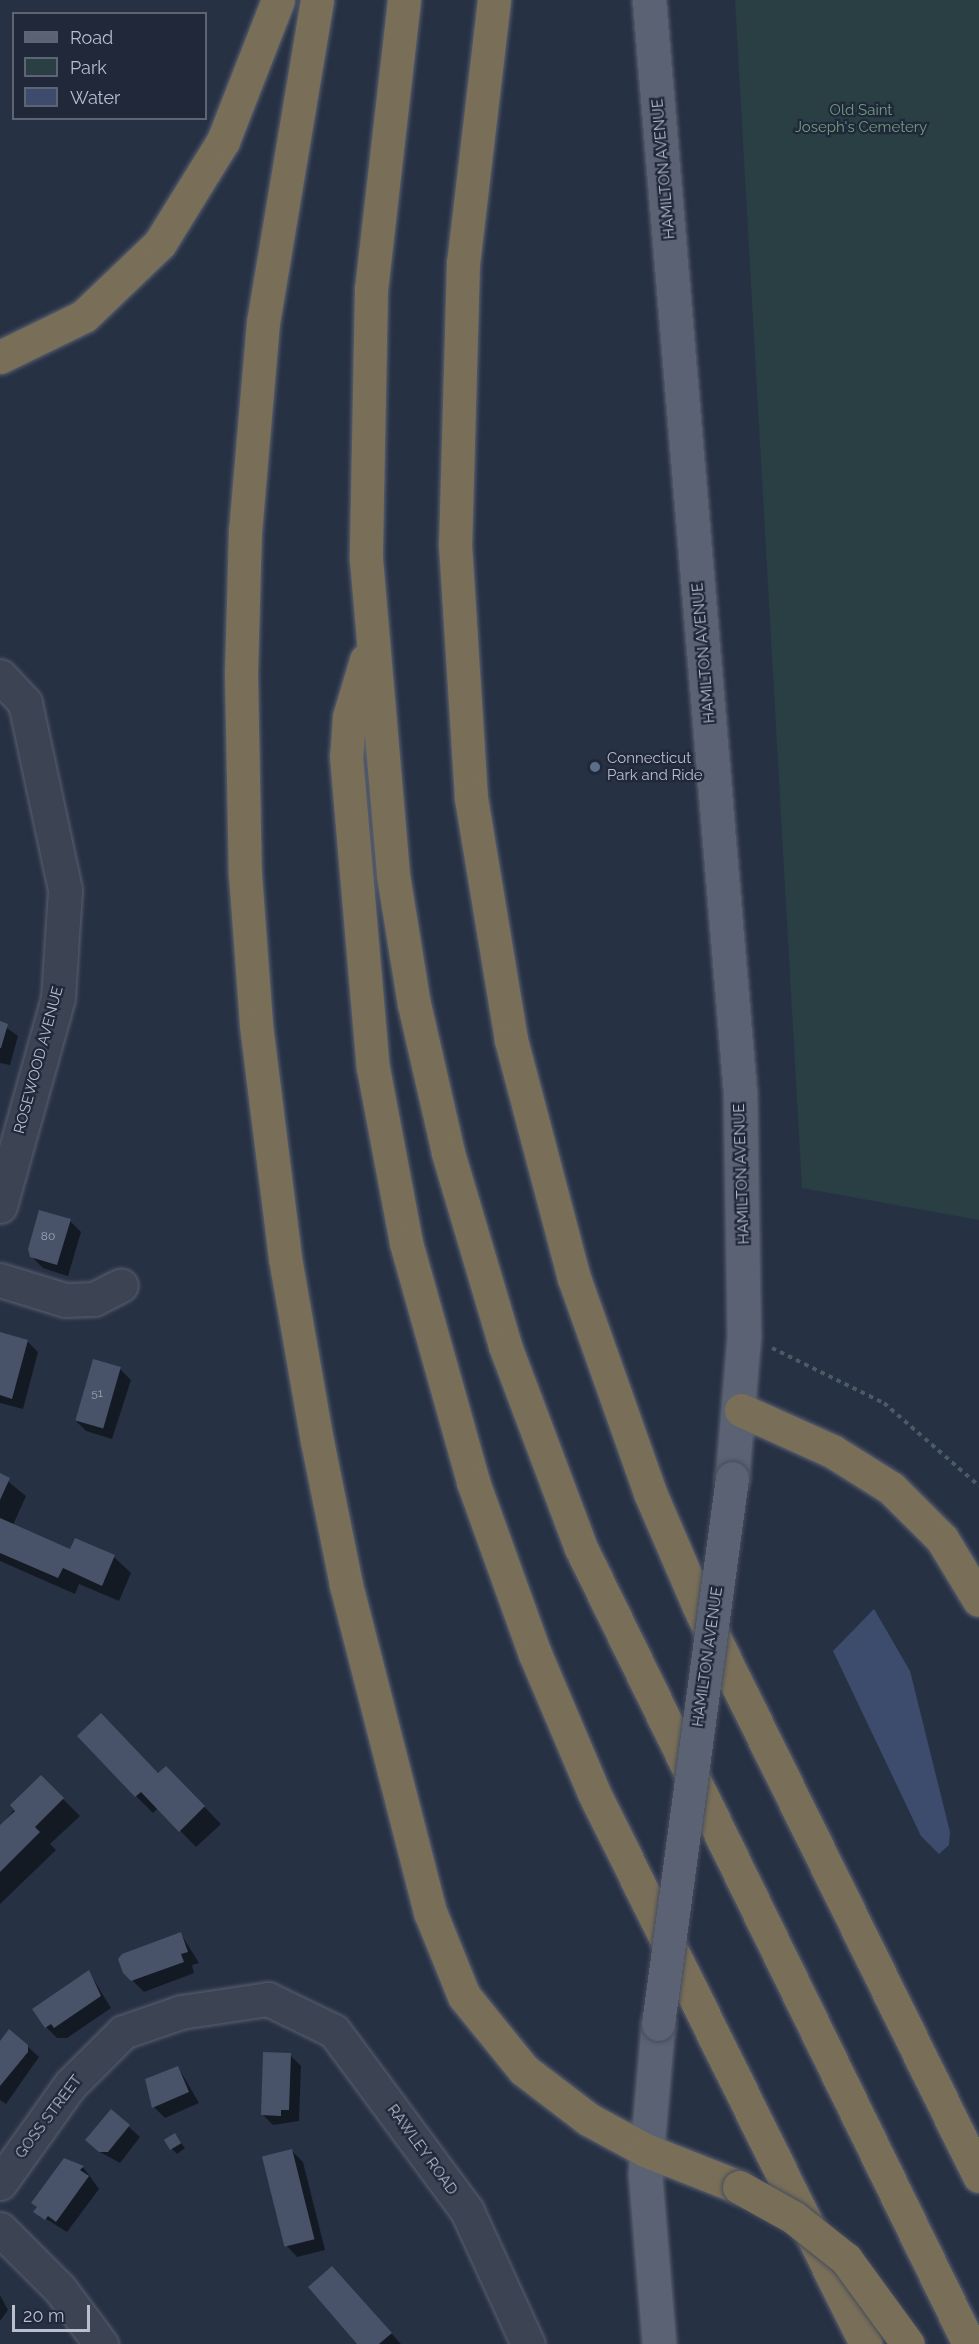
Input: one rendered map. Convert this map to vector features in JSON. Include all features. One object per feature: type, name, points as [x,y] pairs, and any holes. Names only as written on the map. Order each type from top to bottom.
[{"type":"highway","points":[[0,357],[84,316],[160,243],[223,141],[278,0]]},
{"type":"highway","points":[[317,0],[263,322],[242,600],[241,769],[249,950],[285,1258],[346,1584],[441,1946],[476,2014],[524,2070],[588,2119],[645,2150],[739,2187],[830,2245],[875,2292],[908,2344]]},
{"type":"highway","points":[[404,0],[378,210],[367,354],[364,483],[371,647],[390,852],[414,1004],[469,1229],[519,1388],[609,1610],[969,2344]]},
{"type":"highway","points":[[494,0],[462,262],[455,544],[471,798],[511,1040],[570,1267],[654,1503],[979,2176]]},
{"type":"highway","points":[[371,647],[352,701],[346,744],[361,968],[387,1157],[454,1419],[501,1566],[594,1793],[866,2344]]},
{"type":"highway","points":[[741,1410],[832,1451],[891,1488],[942,1539],[979,1600]]},
{"type":"main road","name":"HAMILTON AVENUE","points":[[649,0],[736,1030],[744,1335],[741,1410],[658,2024],[645,2150],[647,2246],[659,2344]]},
{"type":"street","name":"ROSEWOOD AVENUE","points":[[0,675],[25,703],[65,890],[58,998],[0,1206]]},
{"type":"street","points":[[0,1280],[65,1299],[94,1299],[122,1285]]},
{"type":"street","name":"GOSS STREET","points":[[0,2182],[70,2085],[123,2032],[181,2012],[268,1999]]},
{"type":"street","name":"RAWLEY ROAD","points":[[268,1999],[334,2031],[467,2211],[528,2344]]},
{"type":"street","points":[[0,2229],[60,2289],[100,2344]]},
{"type":"path","points":[[744,1335],[869,1394],[979,1486]]},
{"type":"green space","name":"Old Saint Joseph's Cemetery","points":[[735,0],[979,0],[979,1220],[802,1188]]},
{"type":"water","points":[[874,1609],[910,1671],[950,1832],[949,1845],[939,1854],[921,1836],[833,1651]]},
{"type":"building","points":[[0,1021],[8,1024],[1,1048],[0,1048]]},
{"type":"building","points":[[39,1210],[71,1219],[57,1265],[30,1257],[28,1249]]},
{"type":"building","points":[[0,1332],[28,1340],[12,1399],[0,1395]]},
{"type":"building","points":[[93,1359],[121,1367],[103,1429],[75,1421]]},
{"type":"building","points":[[0,1473],[10,1478],[0,1500]]},
{"type":"building","points":[[0,1518],[70,1549],[75,1538],[115,1555],[102,1586],[63,1568],[58,1578],[0,1553]]},
{"type":"building","points":[[101,1713],[158,1773],[166,1766],[205,1806],[179,1832],[141,1792],[135,1797],[77,1736]]},
{"type":"building","points":[[41,1775],[64,1798],[35,1827],[40,1832],[0,1872],[0,1825],[15,1811],[10,1805]]},
{"type":"building","points":[[181,1932],[188,1952],[181,1954],[184,1962],[131,1981],[123,1973],[118,1959],[122,1954]]},
{"type":"building","points":[[89,1970],[101,1996],[54,2028],[51,2024],[45,2028],[32,2009]]},
{"type":"building","points":[[9,2029],[28,2045],[28,2052],[0,2086],[0,2041]]},
{"type":"building","points":[[263,2052],[291,2053],[289,2110],[281,2110],[281,2116],[261,2115]]},
{"type":"building","points":[[178,2066],[189,2092],[152,2108],[145,2079]]},
{"type":"building","points":[[111,2109],[130,2125],[108,2152],[99,2152],[85,2140]]},
{"type":"building","points":[[175,2133],[181,2143],[170,2150],[164,2140]]},
{"type":"building","points":[[292,2149],[314,2239],[284,2247],[262,2156]]},
{"type":"building","points":[[64,2158],[84,2166],[80,2170],[89,2176],[56,2222],[48,2216],[45,2220],[33,2212],[37,2207],[31,2203]]},
{"type":"building","points":[[332,2266],[392,2333],[379,2344],[357,2344],[308,2287]]},
{"type":"place","name":"Connecticut Park and Ride","points":[[595,767]]}]
